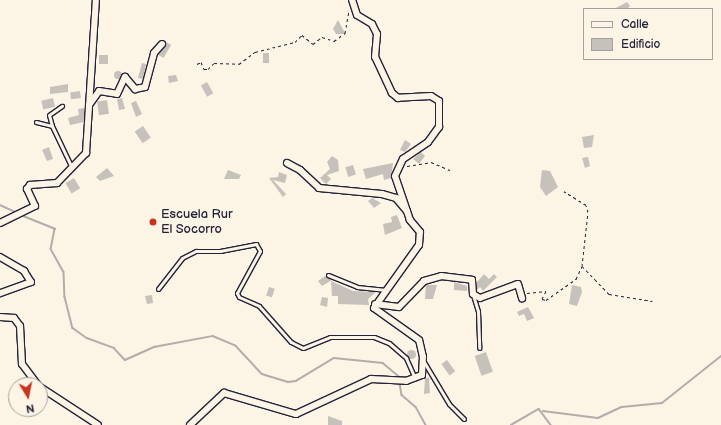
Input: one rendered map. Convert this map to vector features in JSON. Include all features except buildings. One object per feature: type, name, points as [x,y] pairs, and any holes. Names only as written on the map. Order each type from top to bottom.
[{"type":"street","points":[[0,223],[13,219],[28,211],[36,203],[28,192],[30,185],[57,183],[73,170],[86,153],[88,110],[96,42],[96,0]]},
{"type":"street","points":[[353,2],[357,15],[372,24],[374,29],[375,57],[392,93],[398,98],[436,96],[439,101],[439,127],[428,142],[403,159],[396,168],[395,176],[407,211]]},
{"type":"street","points":[[88,110],[99,91],[117,94],[125,77],[135,89],[145,87],[154,53],[162,44]]},
{"type":"street","points":[[190,425],[224,393],[296,414],[372,379],[415,380],[422,375],[423,360],[419,340],[375,311],[375,304],[384,290],[419,245],[420,232],[407,211],[396,198],[319,188],[300,170],[286,163]]},
{"type":"street","points":[[0,257],[24,271],[31,282],[0,293]]},
{"type":"street","points":[[375,304],[399,308],[424,281],[441,276],[472,280],[473,294],[480,298],[502,292],[511,284],[518,284],[522,298]]},
{"type":"street","points":[[0,317],[14,318],[20,326],[22,364],[32,377]]},
{"type":"street","points":[[48,393],[89,422],[98,425]]},
{"type":"lane","points":[[62,106],[49,115],[52,126],[73,170]]},
{"type":"lane","points":[[36,122],[52,126]]},
{"type":"lane","points":[[158,289],[182,258],[196,251],[220,251],[256,244],[260,251],[237,293],[239,297],[259,306],[291,342],[303,348],[330,337],[374,337],[389,343],[406,358],[415,380]]},
{"type":"lane","points":[[328,275],[357,287],[384,290]]},
{"type":"lane","points":[[473,294],[478,311],[479,348]]},
{"type":"lane","points":[[423,360],[449,404],[464,419]]},
{"type":"path","points":[[197,64],[201,62],[204,69],[208,69],[214,63],[239,64],[255,52],[295,42],[302,35],[313,44],[322,37],[334,42],[345,33],[346,13],[353,2]]},
{"type":"path","points":[[403,170],[431,162],[452,171]]},
{"type":"path","points":[[520,288],[528,294],[546,291],[542,299],[546,300],[567,288],[576,279],[582,266],[588,212],[586,204],[564,191]]},
{"type":"path","points":[[582,266],[609,294],[652,301]]},
{"type":"waterway","points":[[0,205],[16,212]]},
{"type":"waterway","points":[[21,215],[55,229],[51,249],[64,272],[65,297],[73,328],[87,338],[114,348],[125,360],[154,347],[213,336],[236,346],[262,374],[288,382],[296,381],[334,358],[383,363],[401,378]]},
{"type":"waterway","points":[[543,411],[598,418],[622,407],[662,403],[721,356]]},
{"type":"waterway","points":[[400,383],[402,395],[416,407],[426,425]]},
{"type":"waterway","points":[[511,425],[539,409],[551,425]]},
{"type":"place","name":"Escuela Rur El Socorro","points":[[153,222]]}]
